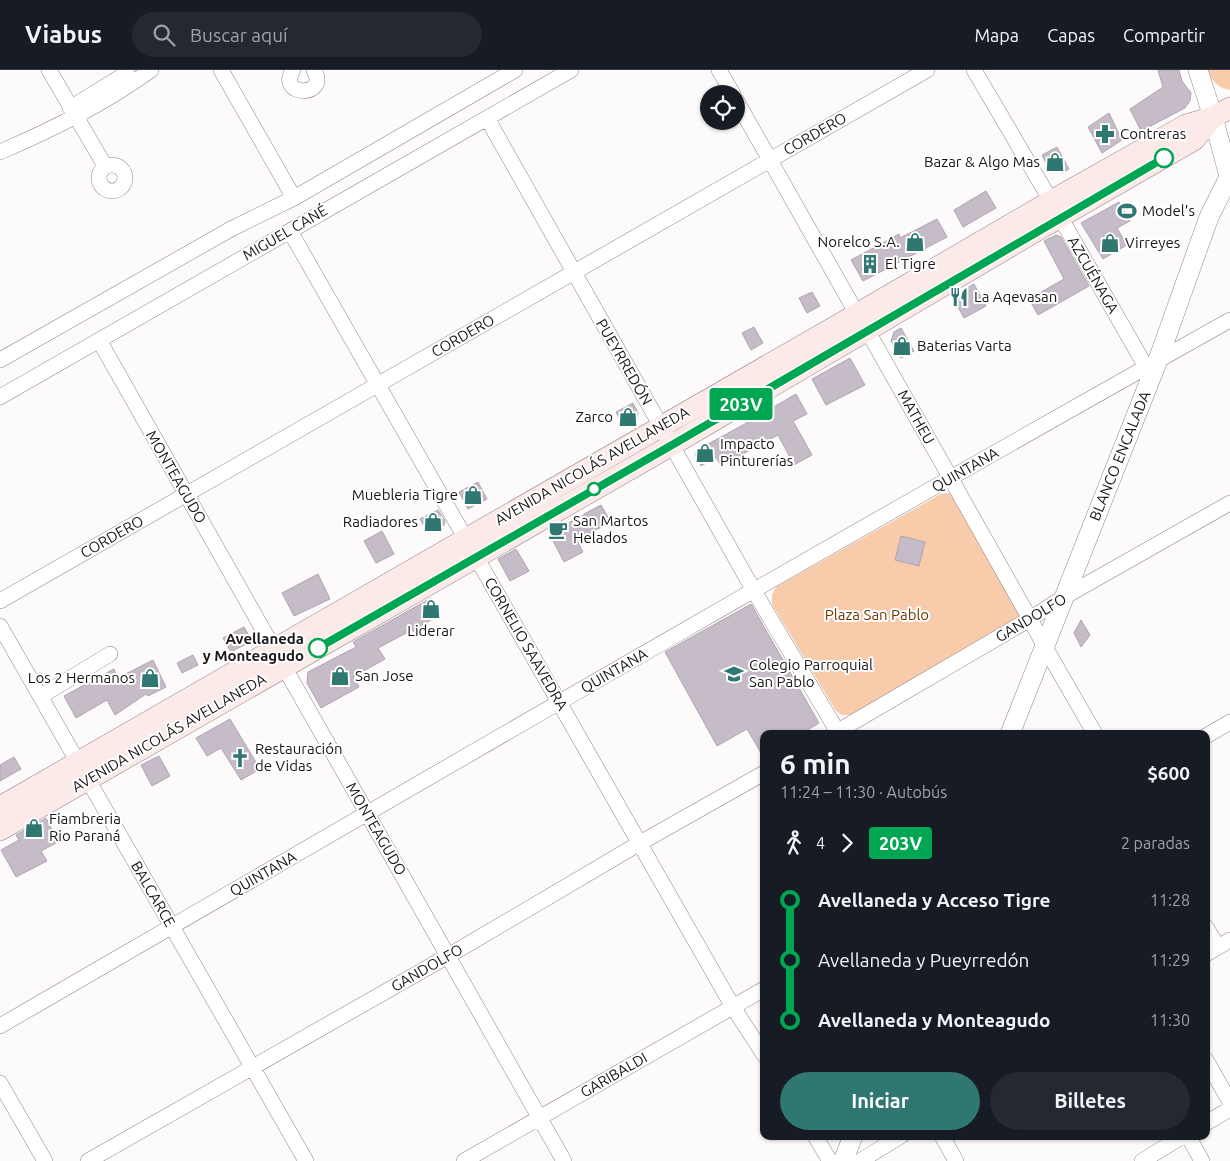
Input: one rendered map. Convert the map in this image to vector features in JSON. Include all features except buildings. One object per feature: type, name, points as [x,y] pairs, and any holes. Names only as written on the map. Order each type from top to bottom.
[{"type":"main road","name":"AVENIDA NICOLÁS AVELLANEDA","points":[[0,830],[82,771],[471,548],[672,445],[862,322],[1056,209],[1186,125],[1222,113]]},
{"type":"main road","name":"AVENIDA NICOLÁS AVELLANEDA","points":[[471,548],[661,426],[862,322]]},
{"type":"main road","name":"AVENIDA NICOLÁS AVELLANEDA","points":[[0,807],[82,771]]},
{"type":"street","points":[[50,70],[106,166]]},
{"type":"street","points":[[0,152],[32,138],[74,112],[133,70]]},
{"type":"street","points":[[0,141],[33,126],[74,112],[120,90],[150,70]]},
{"type":"street","points":[[220,70],[294,198]]},
{"type":"street","points":[[292,70],[290,77],[292,85],[303,92],[315,85],[315,70]]},
{"type":"street","points":[[0,360],[231,229],[294,198],[515,70]]},
{"type":"street","name":"MIGUEL CANÉ","points":[[0,397],[571,70]]},
{"type":"street","points":[[719,70],[728,85]]},
{"type":"street","name":"CORDERO","points":[[0,601],[927,70]]},
{"type":"street","name":"AZCUÉNAGA","points":[[974,70],[1152,368]]},
{"type":"street","points":[[1198,70],[1222,113],[1230,179]]},
{"type":"street","name":"MATHEU","points":[[745,116],[1093,730]]},
{"type":"street","name":"PUEYRREDÓN","points":[[487,118],[834,730]]},
{"type":"street","name":"BLANCO ENCALADA","points":[[1012,730],[1209,217],[1230,179]]},
{"type":"street","name":"CORNELIO SAAVEDRA","points":[[290,231],[733,1006],[760,1049]]},
{"type":"street","name":"QUINTANA","points":[[0,1026],[950,478],[1152,368],[1230,320]]},
{"type":"street","name":"MONTEAGUDO","points":[[99,340],[564,1161]]},
{"type":"street","name":"GANDOLFO","points":[[841,730],[1064,598],[1230,503]]},
{"type":"street","name":"BALCARCE","points":[[0,626],[306,1161]]},
{"type":"street","points":[[41,696],[110,654]]},
{"type":"street","points":[[1210,734],[1230,722]]},
{"type":"street","name":"GANDOLFO","points":[[88,1161],[760,775]]},
{"type":"street","points":[[1210,934],[1218,947]]},
{"type":"street","name":"GARIBALDI","points":[[464,1161],[760,991]]},
{"type":"street","points":[[1210,1067],[1230,1102]]},
{"type":"street","points":[[0,1083],[45,1161]]},
{"type":"street","points":[[1210,1121],[1230,1109]]},
{"type":"street","points":[[817,1140],[830,1161]]},
{"type":"street","points":[[843,1161],[851,1140]]},
{"type":"street","points":[[860,1161],[894,1140]]},
{"type":"street","points":[[944,1140],[956,1161]]},
{"type":"street","points":[[1142,1161],[1176,1140]]},
{"type":"street","points":[[1190,1140],[1202,1161]]},
{"type":"green space","points":[[1208,70],[1230,70],[1230,90],[1222,88],[1216,83]]},
{"type":"green space","name":"Plaza San Pablo","points":[[949,493],[954,498],[1019,611],[1019,616],[1015,622],[850,715],[842,715],[836,711],[772,604],[772,595],[776,587],[941,494]]},
{"type":"bus line","name":"203V","points":[[318,648],[672,445],[1164,158]]},
{"type":"place","name":"Contreras","points":[[1105,134]]},
{"type":"place","name":"Bazar & Algo Mas","points":[[1055,162]]},
{"type":"place","name":"Model's","points":[[1127,211]]},
{"type":"place","name":"Norelco S.A.","points":[[915,242]]},
{"type":"place","name":"Virreyes","points":[[1110,243]]},
{"type":"place","name":"El Tigre","points":[[870,264]]},
{"type":"place","name":"La Aqevasan","points":[[959,297]]},
{"type":"place","name":"Baterias Varta","points":[[902,346]]},
{"type":"place","name":"Zarco","points":[[628,417]]},
{"type":"place","name":"Impacto Pinturerías","points":[[705,453]]},
{"type":"place","name":"Muebleria Tigre","points":[[473,495]]},
{"type":"place","name":"Radiadores","points":[[433,522]]},
{"type":"place","name":"San Martos Helados","points":[[558,530]]},
{"type":"place","name":"Liderar","points":[[431,609]]},
{"type":"place","name":"Avellaneda y Monteagudo","points":[[318,648]]},
{"type":"place","name":"Colegio Parroquial San Pablo","points":[[734,674]]},
{"type":"place","name":"San Jose","points":[[340,676]]},
{"type":"place","name":"Los 2 Hermanos","points":[[150,678]]},
{"type":"place","name":"Restauración de Vidas","points":[[240,758]]},
{"type":"place","name":"Fiambreria Rio Paraná","points":[[34,828]]}]
